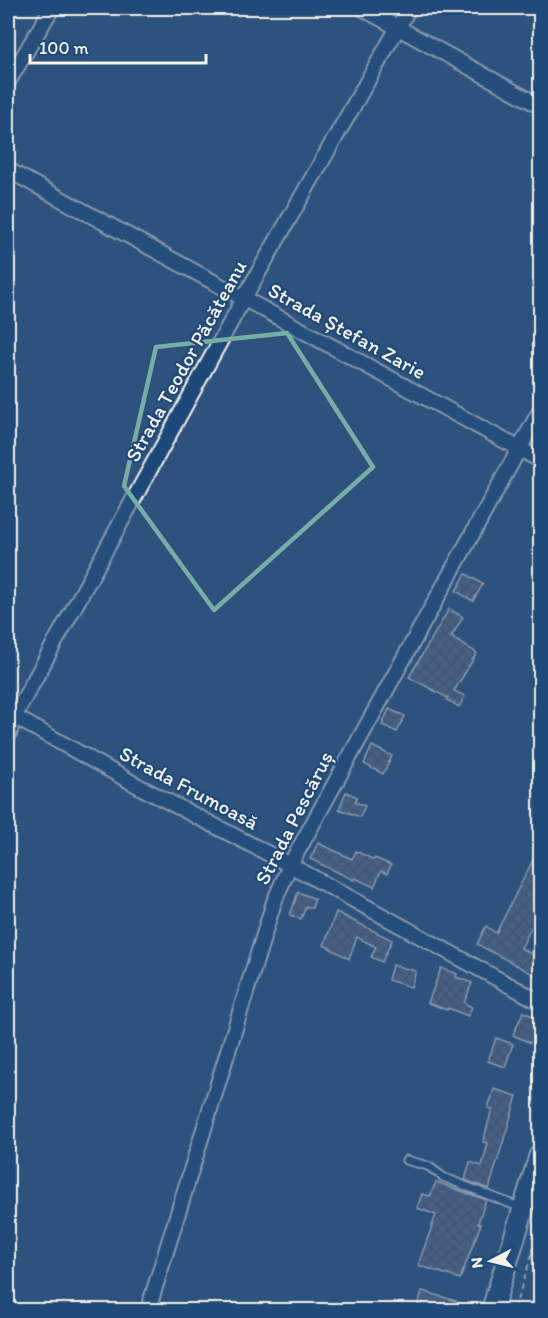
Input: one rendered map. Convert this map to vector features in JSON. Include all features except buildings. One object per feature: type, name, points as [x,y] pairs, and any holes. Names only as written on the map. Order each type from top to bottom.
[{"type":"main road","points":[[492,1311],[540,1155]]},
{"type":"street","points":[[8,82],[52,8]]},
{"type":"street","points":[[362,8],[540,106]]},
{"type":"street","name":"Strada Teodor Păcăteanu","points":[[8,737],[11,715],[409,8]]},
{"type":"street","name":"Strada Ștefan Zarie","points":[[8,170],[540,460]]},
{"type":"street","name":"Strada Pescăruș","points":[[148,1311],[274,902],[290,865],[540,411]]},
{"type":"street","name":"Strada Frumoasă","points":[[11,715],[540,1002]]},
{"type":"lane","points":[[406,1160],[428,1166],[443,1177],[523,1209]]},
{"type":"path","points":[[514,1311],[540,1229]]},
{"type":"highlighted area","points":[[287,333],[373,467],[214,610],[124,486],[156,347]]}]
